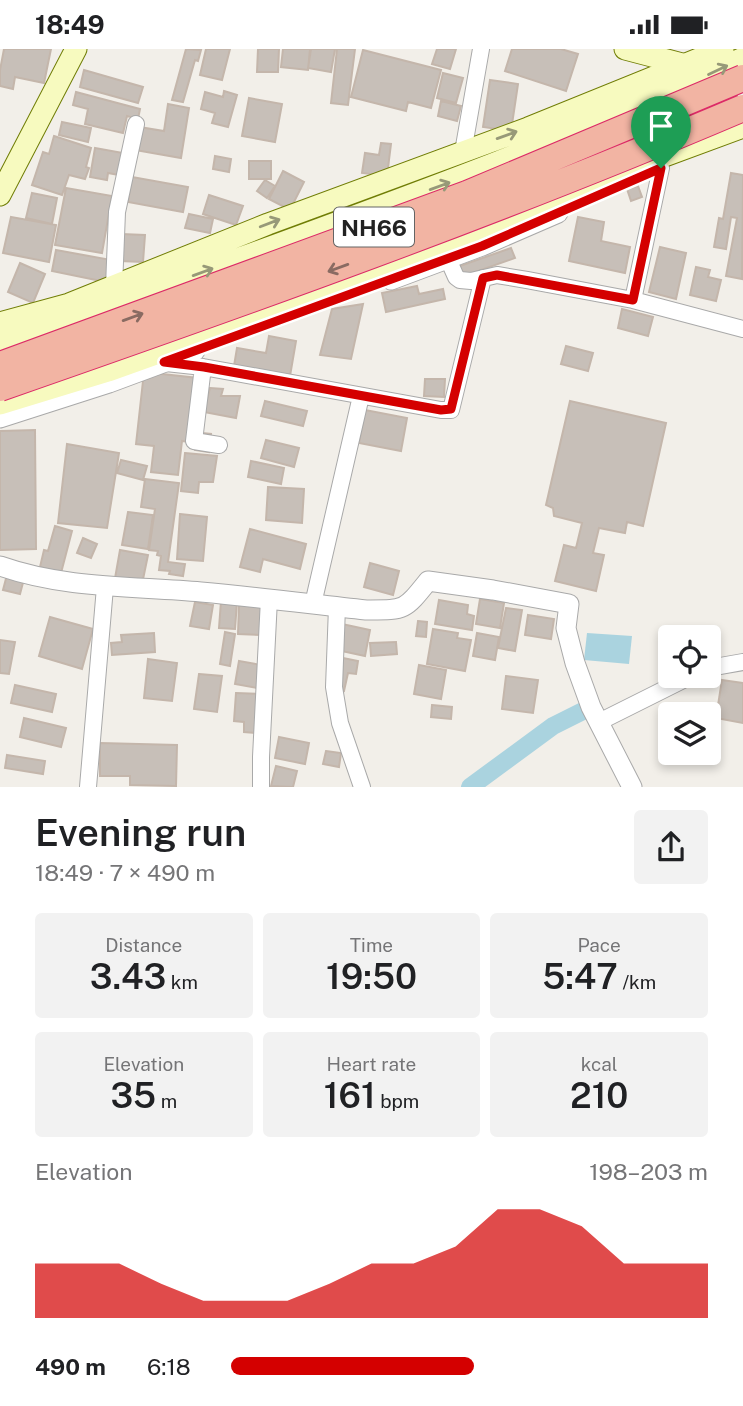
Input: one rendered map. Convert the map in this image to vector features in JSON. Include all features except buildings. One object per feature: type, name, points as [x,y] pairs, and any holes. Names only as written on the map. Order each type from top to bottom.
[{"type":"highway","name":"NH66","points":[[0,365],[467,194],[743,78]]},
{"type":"highway","name":"NH66","points":[[0,388],[472,219],[743,108]]},
{"type":"main road","points":[[0,195],[76,49]]},
{"type":"main road","points":[[625,49],[688,57]]},
{"type":"main road","points":[[0,323],[69,304],[114,287],[268,224],[463,152],[688,57],[723,49]]},
{"type":"main road","points":[[0,342],[35,334],[458,179],[743,58]]},
{"type":"main road","points":[[0,404],[108,371],[382,273],[743,127]]},
{"type":"street","points":[[463,152],[481,49]]},
{"type":"street","points":[[633,300],[661,162],[688,57]]},
{"type":"street","points":[[114,287],[117,212],[136,124]]},
{"type":"street","points":[[0,418],[109,383],[448,259],[482,246],[661,162],[743,135]]},
{"type":"street","points":[[448,259],[456,278],[460,280],[471,281],[497,275],[633,300],[743,329]]},
{"type":"street","points":[[164,362],[441,410],[451,409],[483,278]]},
{"type":"street","points":[[204,367],[194,441],[219,445]]},
{"type":"street","points":[[313,604],[361,396]]},
{"type":"street","points":[[0,566],[37,577],[105,587],[201,592],[337,607],[391,610],[408,606],[428,581],[569,604],[566,628],[575,663],[591,707],[632,786]]},
{"type":"street","points":[[88,786],[105,587]]},
{"type":"street","points":[[261,786],[269,600]]},
{"type":"street","points":[[337,607],[334,687],[340,723],[362,786]]},
{"type":"street","points":[[721,666],[743,662]]},
{"type":"street","points":[[599,722],[667,688]]},
{"type":"water","points":[[587,633],[632,636],[629,664],[584,660]]},
{"type":"waterway","points":[[470,787],[553,726],[591,707]]},
{"type":"route","points":[[661,168],[633,300],[497,275],[483,278],[451,409],[441,410],[164,362],[482,246],[661,168]]}]
